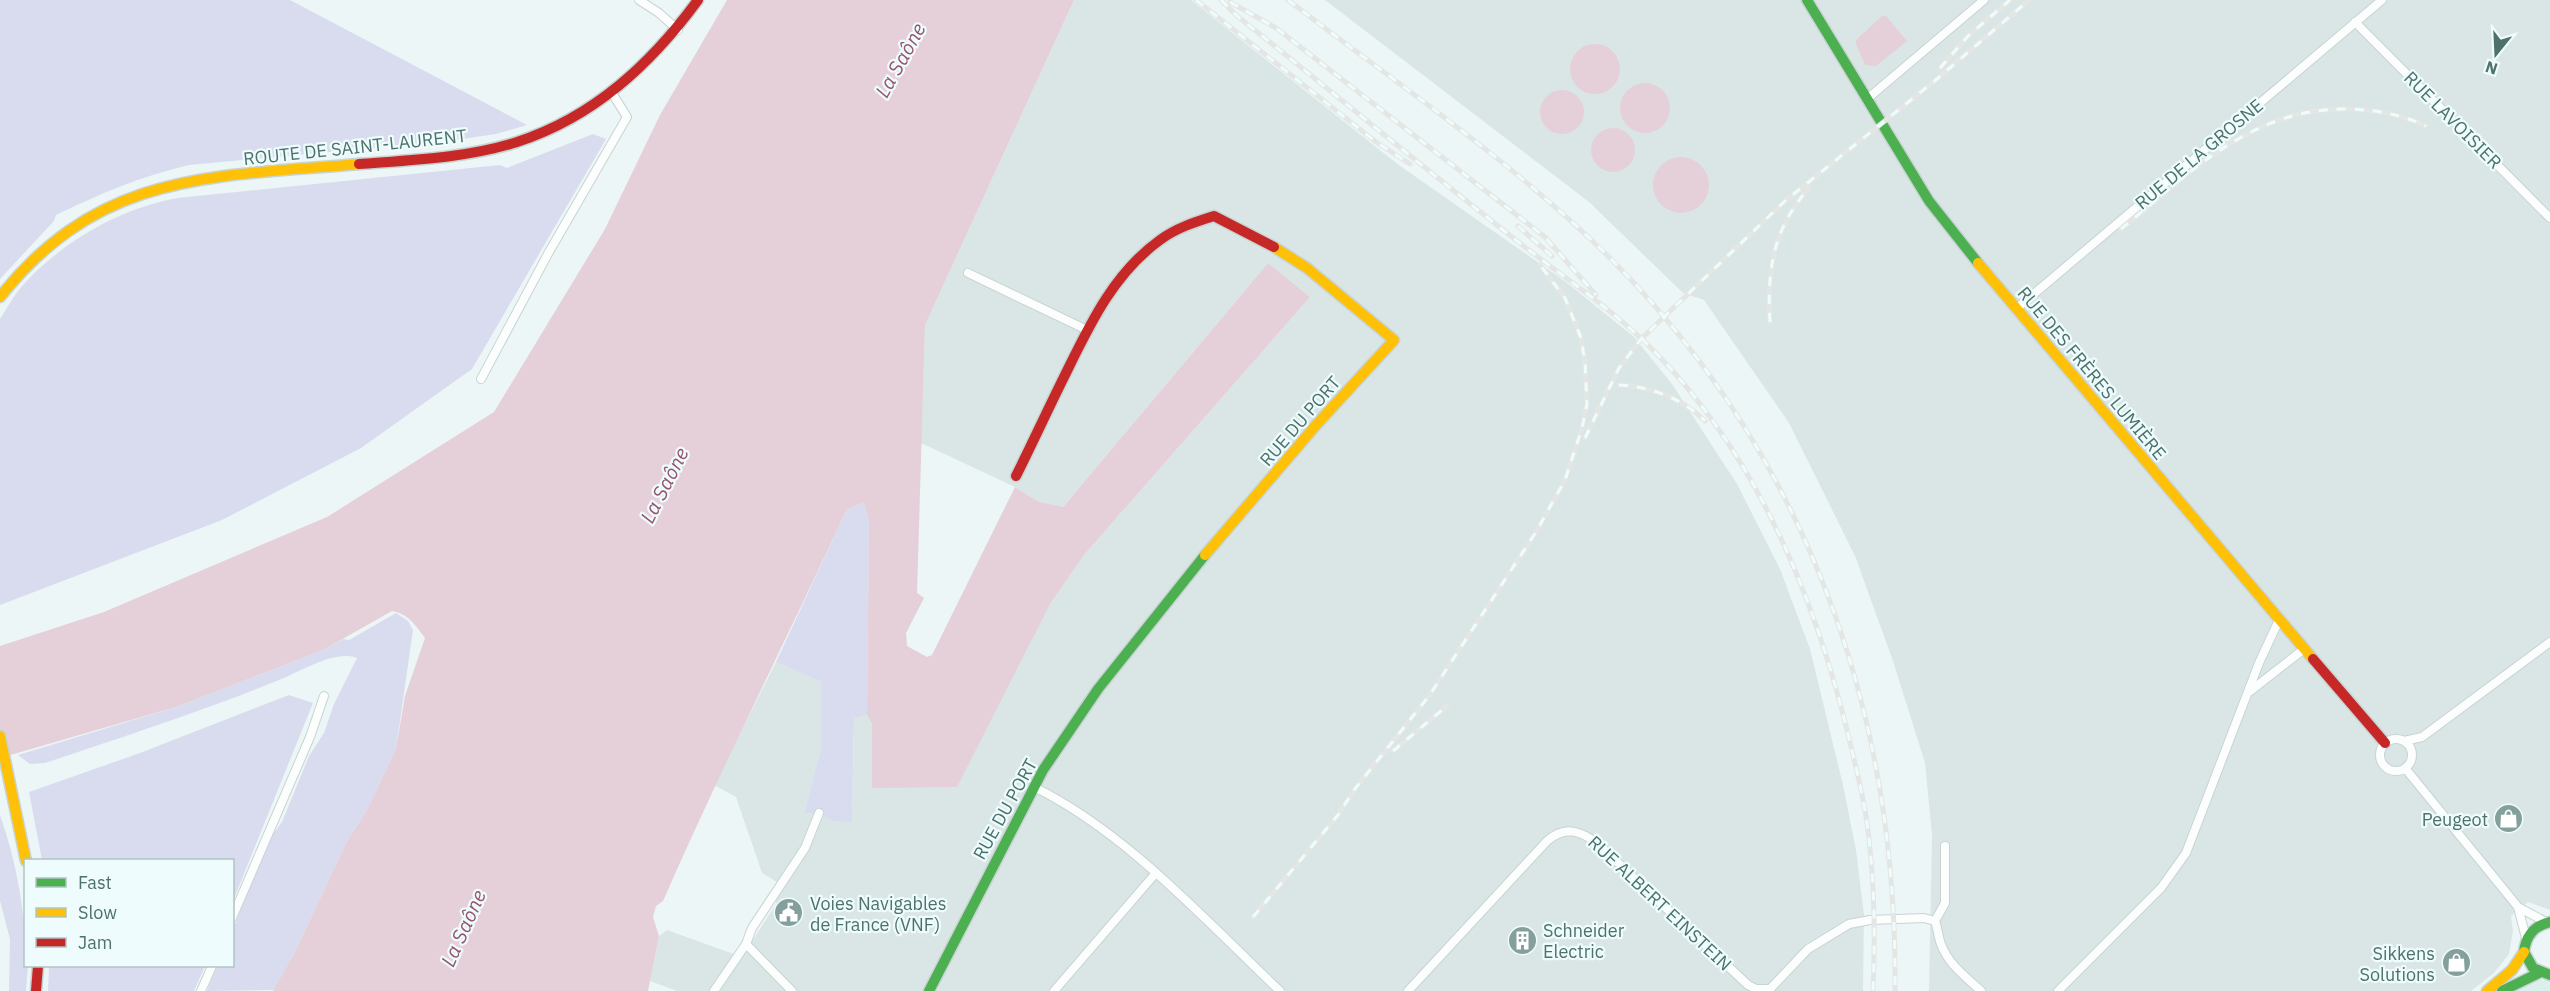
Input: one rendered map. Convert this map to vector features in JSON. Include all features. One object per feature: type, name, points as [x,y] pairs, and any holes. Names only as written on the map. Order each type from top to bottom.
[{"type":"street","points":[[639,0],[659,13],[678,30]]},
{"type":"street","name":"ROUTE DE SAINT-LAURENT","points":[[0,297],[24,266],[45,247],[90,215],[138,193],[173,183],[197,180],[485,150],[546,131],[570,120],[612,93],[642,69],[678,30],[698,0]]},
{"type":"street","name":"RUE DES FRÈRES LUMIÈRE","points":[[1807,0],[1929,201],[2016,309],[2278,620],[2385,743]]},
{"type":"street","points":[[1867,99],[1984,0]]},
{"type":"street","name":"RUE DE LA GROSNE","points":[[2016,309],[2382,0]]},
{"type":"street","name":"RUE LAVOISIER","points":[[2355,22],[2550,218]]},
{"type":"street","points":[[482,379],[549,252],[627,117],[612,93]]},
{"type":"street","name":"RUE DU PORT","points":[[928,991],[1034,787],[1098,689],[1195,566],[1317,424],[1394,340],[1307,268],[1282,251],[1214,216],[1177,228],[1154,244],[1125,271],[1110,291],[1087,330],[1016,476]]},
{"type":"street","points":[[968,273],[1087,330]]},
{"type":"street","points":[[2058,991],[2161,888],[2175,870],[2199,823],[2278,620]]},
{"type":"street","points":[[2422,737],[2405,768],[2395,771],[2385,767],[2380,755],[2385,743],[2394,739],[2404,741],[2422,737],[2550,642]]},
{"type":"street","points":[[2248,693],[2304,649]]},
{"type":"street","points":[[234,913],[310,737],[324,696]]},
{"type":"street","points":[[0,736],[26,859]]},
{"type":"street","points":[[2404,741],[2410,747],[2412,755]]},
{"type":"street","points":[[2405,768],[2518,907],[2548,922]]},
{"type":"street","points":[[1034,787],[1051,795],[1104,831],[1155,874],[1280,991]]},
{"type":"street","points":[[714,991],[805,848],[819,813]]},
{"type":"street","name":"RUE ALBERT EINSTEIN","points":[[1408,991],[1547,841],[1555,834],[1567,831],[1583,833],[1598,844],[1748,986],[1756,989],[1770,989],[1808,949],[1849,924],[1870,920],[1923,918],[1935,921]]},
{"type":"street","points":[[1946,846],[1945,903],[1935,921],[1940,942],[1948,959],[1981,991]]},
{"type":"street","points":[[1054,991],[1155,874]]},
{"type":"street","points":[[2487,991],[2512,970],[2524,952],[2526,938],[2518,907]]},
{"type":"street","points":[[2526,938],[2534,928],[2548,922]]},
{"type":"street","points":[[746,944],[792,991]]},
{"type":"street","points":[[2524,952],[2531,967],[2545,974]]},
{"type":"street","points":[[36,991],[38,967]]},
{"type":"street","points":[[201,991],[212,967]]},
{"type":"street","points":[[2502,991],[2545,974]]},
{"type":"shaded area","points":[[0,0],[290,0],[527,125],[496,134],[448,141],[189,165],[154,174],[56,215],[54,221],[0,279]]},
{"type":"shaded area","points":[[1074,0],[1191,0],[1396,163],[1566,282],[1634,337],[1672,384],[1737,484],[1780,569],[1810,649],[1843,785],[1856,850],[1864,915],[1863,991],[677,991],[650,981],[659,936],[667,930],[742,957],[776,904],[777,882],[762,873],[736,797],[714,785],[776,662],[821,682],[821,748],[806,813],[819,813],[852,822],[854,719],[867,715],[872,724],[873,788],[1050,604],[1084,555],[1310,297],[1268,263],[1062,508],[1039,502],[1015,487],[921,443],[925,325]]},
{"type":"shaded area","points":[[1325,0],[2550,0],[2550,910],[2528,902],[2511,916],[2513,931],[2509,954],[2494,973],[2471,991],[1929,991],[1932,835],[1925,763],[1893,661],[1855,556],[1789,423],[1704,300],[1683,293],[1589,202]]},
{"type":"shaded area","points":[[593,134],[606,139],[472,369],[361,448],[222,520],[0,605],[0,319],[23,285],[56,254],[93,229],[113,219],[155,203],[177,198],[500,165],[507,168]]},
{"type":"shaded area","points":[[864,503],[869,523],[867,715],[854,719],[852,822],[832,821],[819,813],[805,813],[821,748],[821,682],[776,662],[847,509]]},
{"type":"shaded area","points":[[396,613],[408,621],[413,630],[396,749],[366,812],[347,841],[295,952],[274,990],[207,991],[217,967],[234,967],[234,927],[270,838],[282,822],[309,756],[324,733],[334,704],[357,658],[340,656],[330,658],[225,701],[45,763],[30,764],[18,755],[176,707],[323,650],[343,639],[349,640]]},
{"type":"shaded area","points":[[289,695],[313,703],[234,899],[234,859],[42,859],[29,792],[140,753]]},
{"type":"shaded area","points":[[0,815],[11,852],[22,908],[24,967],[28,967],[26,991],[9,991],[10,939],[0,901]]},
{"type":"shaded area","points":[[49,967],[205,967],[194,991],[48,991]]},
{"type":"shaded area","points":[[2538,980],[2550,980],[2550,991],[2514,991]]},
{"type":"water","name":"La Saône","points":[[727,0],[1074,0],[925,325],[917,593],[924,598],[906,633],[907,646],[927,657],[932,655],[1015,487],[1039,502],[1063,507],[1268,263],[1310,297],[1084,555],[1050,604],[957,787],[872,788],[872,724],[867,715],[869,523],[864,503],[847,509],[663,901],[656,906],[653,917],[659,936],[648,991],[273,991],[295,952],[347,841],[366,812],[396,749],[405,696],[425,638],[418,629],[407,617],[392,611],[323,650],[176,707],[0,758],[0,646],[104,612],[327,517],[494,412],[605,229],[660,115]]},
{"type":"water","points":[[1882,16],[1886,16],[1907,41],[1876,66],[1865,65],[1856,40]]},
{"type":"water","points":[[1595,44],[1613,51],[1620,69],[1613,87],[1595,94],[1577,87],[1570,69],[1577,51]]},
{"type":"water","points":[[1645,83],[1663,90],[1670,108],[1663,126],[1645,133],[1627,126],[1620,108],[1627,90]]},
{"type":"water","points":[[1562,90],[1578,96],[1584,112],[1578,128],[1562,134],[1546,128],[1540,112],[1546,96]]},
{"type":"water","points":[[1613,128],[1628,135],[1635,150],[1628,165],[1613,172],[1598,165],[1591,150],[1598,135]]},
{"type":"water","points":[[1676,157],[1686,157],[1701,165],[1707,174],[1709,185],[1707,196],[1701,205],[1686,213],[1676,213],[1665,208],[1658,201],[1653,190],[1653,180],[1658,169],[1665,162]]},
{"type":"railway","points":[[1196,0],[1376,142],[1410,164]]},
{"type":"railway","points":[[1221,0],[1236,15],[1449,187],[1624,323],[1655,352],[1691,393],[1723,436],[1752,482],[1777,530],[1799,579],[1834,682],[1858,777],[1869,834],[1874,902],[1873,991]]},
{"type":"railway","points":[[1288,0],[1493,155],[1572,222],[1609,257],[1678,334],[1738,416],[1787,503],[1827,594],[1858,689],[1879,787],[1892,888],[1895,991]]},
{"type":"railway","points":[[1940,68],[1968,36],[2010,0]]},
{"type":"railway","points":[[1585,438],[1619,368],[1641,339],[1785,201],[1937,79],[2029,0]]},
{"type":"railway","points":[[1230,2],[1276,28],[1545,237],[1596,295]]},
{"type":"railway","points":[[2121,229],[2196,167],[2248,133],[2277,121],[2308,112],[2352,109],[2395,115],[2426,126]]},
{"type":"railway","points":[[1770,322],[1770,284],[1775,250],[1787,219],[1809,188]]},
{"type":"railway","points":[[1518,226],[1552,256]]},
{"type":"railway","points":[[1253,917],[1338,815],[1354,790],[1429,696],[1536,532],[1565,480],[1582,428],[1587,404],[1585,362],[1581,338],[1565,298],[1540,265]]},
{"type":"railway","points":[[1619,385],[1643,388],[1665,395],[1686,406],[1705,421]]},
{"type":"railway","points":[[1393,751],[1447,706]]},
{"type":"traffic: fast","points":[[1807,0],[1929,201],[1978,263]]},
{"type":"traffic: fast","points":[[929,991],[1043,770],[1098,689],[1205,555]]},
{"type":"traffic: fast","points":[[2550,922],[2539,926],[2532,932],[2524,952],[2533,968],[2550,975]]},
{"type":"traffic: fast","points":[[2502,991],[2539,973]]},
{"type":"traffic: slow","points":[[0,297],[38,256],[78,225],[119,203],[162,188],[207,179],[359,164]]},
{"type":"traffic: slow","points":[[1205,555],[1317,424],[1394,340],[1307,268],[1274,247]]},
{"type":"traffic: slow","points":[[1978,263],[2313,659]]},
{"type":"traffic: slow","points":[[0,736],[26,859]]},
{"type":"traffic: slow","points":[[2487,991],[2512,970],[2524,952]]},
{"type":"traffic: jam","points":[[359,164],[479,152],[517,142],[545,131],[596,103],[619,86],[661,46],[698,0]]},
{"type":"traffic: jam","points":[[1016,476],[1094,318],[1116,284],[1144,253],[1173,232],[1214,216],[1274,247]]},
{"type":"traffic: jam","points":[[2313,659],[2385,743]]},
{"type":"traffic: jam","points":[[36,991],[38,967]]},
{"type":"place","name":"Peugeot","points":[[2509,819]]},
{"type":"place","name":"Voies Navigables de France (VNF)","points":[[789,913]]},
{"type":"place","name":"Schneider Electric","points":[[1522,940]]},
{"type":"place","name":"Sikkens Solutions","points":[[2456,963]]}]
